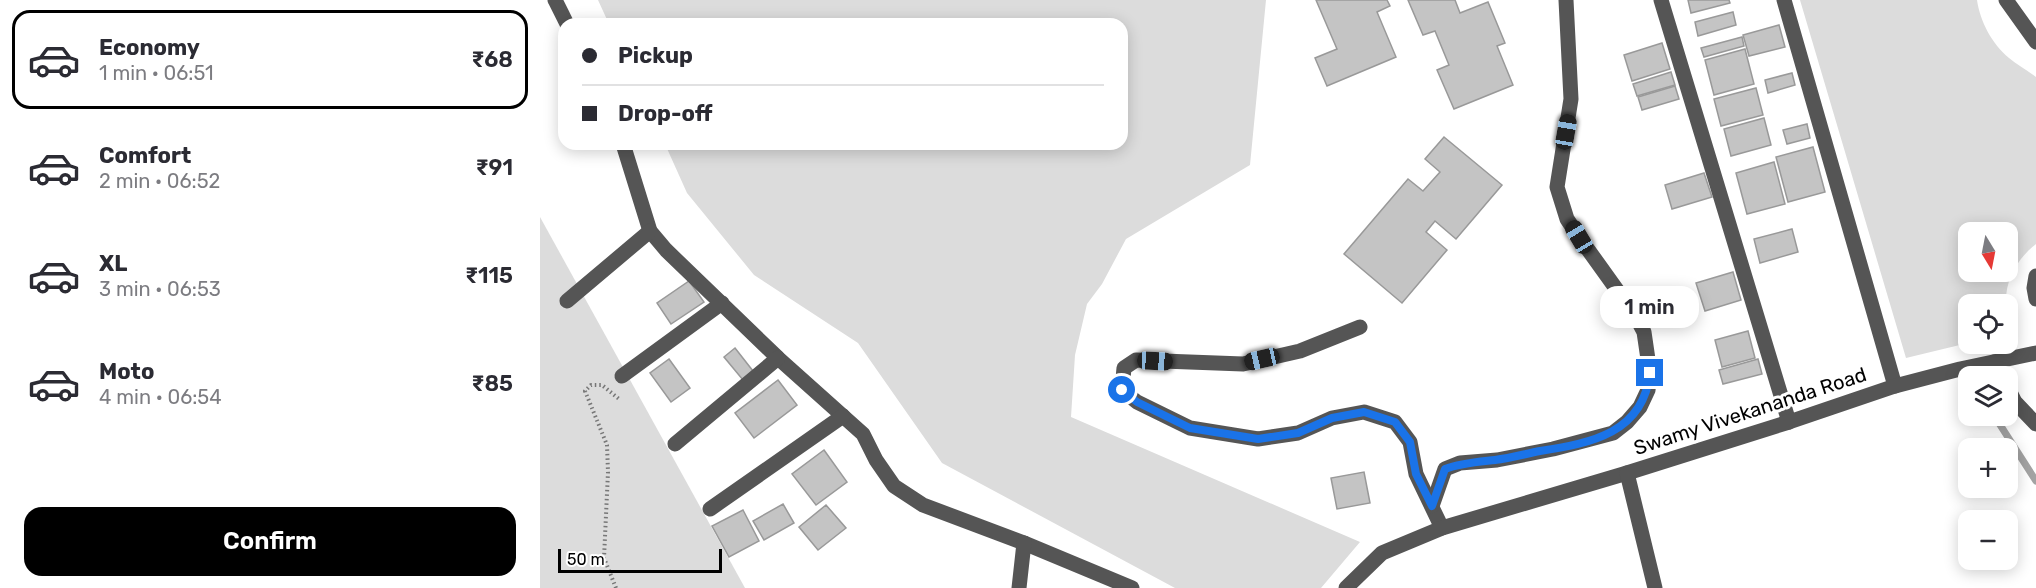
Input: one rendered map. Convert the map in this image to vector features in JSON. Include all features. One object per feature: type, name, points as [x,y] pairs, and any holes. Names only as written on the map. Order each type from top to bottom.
[{"type":"street","points":[[555,0],[564,18]]},
{"type":"street","points":[[1432,506],[1445,469],[1460,463],[1497,460],[1553,449],[1613,433],[1640,407],[1648,390],[1650,373],[1644,332],[1635,315],[1567,219],[1557,188],[1571,99],[1566,0]]},
{"type":"street","points":[[1661,0],[1789,423]]},
{"type":"street","points":[[1784,0],[1895,386]]},
{"type":"street","points":[[2006,0],[2036,42]]},
{"type":"street","points":[[625,150],[650,231],[666,250],[778,358],[863,434],[876,460],[894,486],[923,505],[1024,543],[1132,588]]},
{"type":"street","points":[[567,301],[650,231]]},
{"type":"street","points":[[2036,276],[2034,288],[2036,298]]},
{"type":"street","points":[[622,376],[722,303]]},
{"type":"street","points":[[1360,327],[1300,351],[1243,364],[1136,360],[1124,368],[1122,390],[1137,402],[1190,428],[1258,439],[1298,433],[1332,418],[1364,412],[1395,422],[1410,442],[1416,474],[1442,528]]},
{"type":"street","name":"Swamy Vivekananda Road","points":[[1655,588],[1627,473],[1789,423],[1895,386],[2036,352]]},
{"type":"street","points":[[675,444],[778,358]]},
{"type":"street","points":[[1994,362],[1996,366]]},
{"type":"street","points":[[2018,405],[2036,424]]},
{"type":"street","points":[[710,509],[843,416]]},
{"type":"street","points":[[1346,588],[1382,552],[1442,528],[1627,473]]},
{"type":"street","points":[[1019,588],[1024,543]]},
{"type":"path","points":[[616,588],[604,558],[603,540],[607,516],[607,445],[585,391],[591,385],[602,385],[619,399]]},
{"type":"shaded area","points":[[598,0],[1266,0],[1250,165],[1126,239],[1102,284],[1087,304],[1075,355],[1071,417],[1360,542],[1321,588],[1175,588],[942,463],[858,343],[754,275],[687,193],[668,150],[1128,150],[1128,18],[606,18]]},
{"type":"shaded area","points":[[1800,0],[1977,0],[1984,24],[1997,46],[2012,61],[2036,77],[2036,244],[2018,263],[2018,222],[1958,222],[1958,282],[2009,282],[2006,294],[1958,294],[1958,345],[1906,358]]},
{"type":"shaded area","points":[[540,217],[745,588],[540,588]]},
{"type":"building","points":[[1316,0],[1387,0],[1390,6],[1377,12],[1396,57],[1327,86],[1315,58],[1337,49]]},
{"type":"building","points":[[1408,0],[1455,0],[1460,13],[1488,2],[1505,43],[1497,46],[1513,85],[1454,109],[1437,70],[1449,65],[1435,31],[1423,35]]},
{"type":"building","points":[[1688,0],[1729,0],[1730,3],[1691,13]]},
{"type":"building","points":[[1733,12],[1736,25],[1698,36],[1695,22]]},
{"type":"building","points":[[1779,25],[1785,47],[1749,56],[1743,35]]},
{"type":"building","points":[[1742,37],[1744,46],[1704,57],[1701,48]]},
{"type":"building","points":[[1662,43],[1670,69],[1632,81],[1624,55]]},
{"type":"building","points":[[1745,49],[1754,84],[1714,95],[1705,60]]},
{"type":"building","points":[[1671,72],[1675,85],[1637,96],[1633,84]]},
{"type":"building","points":[[1792,73],[1795,85],[1768,93],[1765,80]]},
{"type":"building","points":[[1675,86],[1679,99],[1642,110],[1638,97]]},
{"type":"building","points":[[1756,88],[1763,115],[1721,126],[1714,99]]},
{"type":"building","points":[[1764,118],[1771,145],[1731,156],[1724,129]]},
{"type":"building","points":[[1807,124],[1810,138],[1787,144],[1783,130]]},
{"type":"building","points":[[1444,137],[1502,185],[1456,239],[1435,221],[1426,232],[1447,250],[1402,303],[1344,254],[1408,179],[1423,191],[1440,172],[1425,159]]},
{"type":"building","points":[[1813,147],[1825,192],[1788,202],[1776,157]]},
{"type":"building","points":[[1774,162],[1785,204],[1747,214],[1736,173]]},
{"type":"building","points":[[1704,173],[1712,197],[1672,209],[1665,185]]},
{"type":"building","points":[[1792,229],[1798,252],[1760,263],[1754,239]]},
{"type":"building","points":[[1733,272],[1741,300],[1705,311],[1696,283]]},
{"type":"building","points":[[689,281],[704,302],[671,324],[657,303]]},
{"type":"building","points":[[1748,331],[1755,358],[1722,367],[1715,340]]},
{"type":"building","points":[[735,348],[753,371],[743,380],[724,357]]},
{"type":"building","points":[[669,359],[690,388],[671,402],[650,373]]},
{"type":"building","points":[[1758,359],[1762,374],[1723,384],[1719,370]]},
{"type":"building","points":[[778,380],[797,405],[754,438],[735,413]]},
{"type":"building","points":[[824,450],[847,482],[816,505],[792,474]]},
{"type":"building","points":[[1364,472],[1370,503],[1337,509],[1331,478]]},
{"type":"building","points":[[783,504],[794,523],[764,540],[753,521]]},
{"type":"building","points":[[826,505],[846,528],[818,550],[799,527]]},
{"type":"building","points":[[743,510],[759,541],[729,557],[712,526]]},
{"type":"waterway","points":[[2001,426],[2036,481]]},
{"type":"route","points":[[1122,390],[1137,402],[1190,428],[1258,439],[1298,433],[1332,418],[1364,412],[1395,422],[1410,442],[1416,474],[1432,506],[1445,469],[1460,463],[1497,460],[1553,449],[1613,433],[1640,407],[1648,390],[1650,373]]}]
